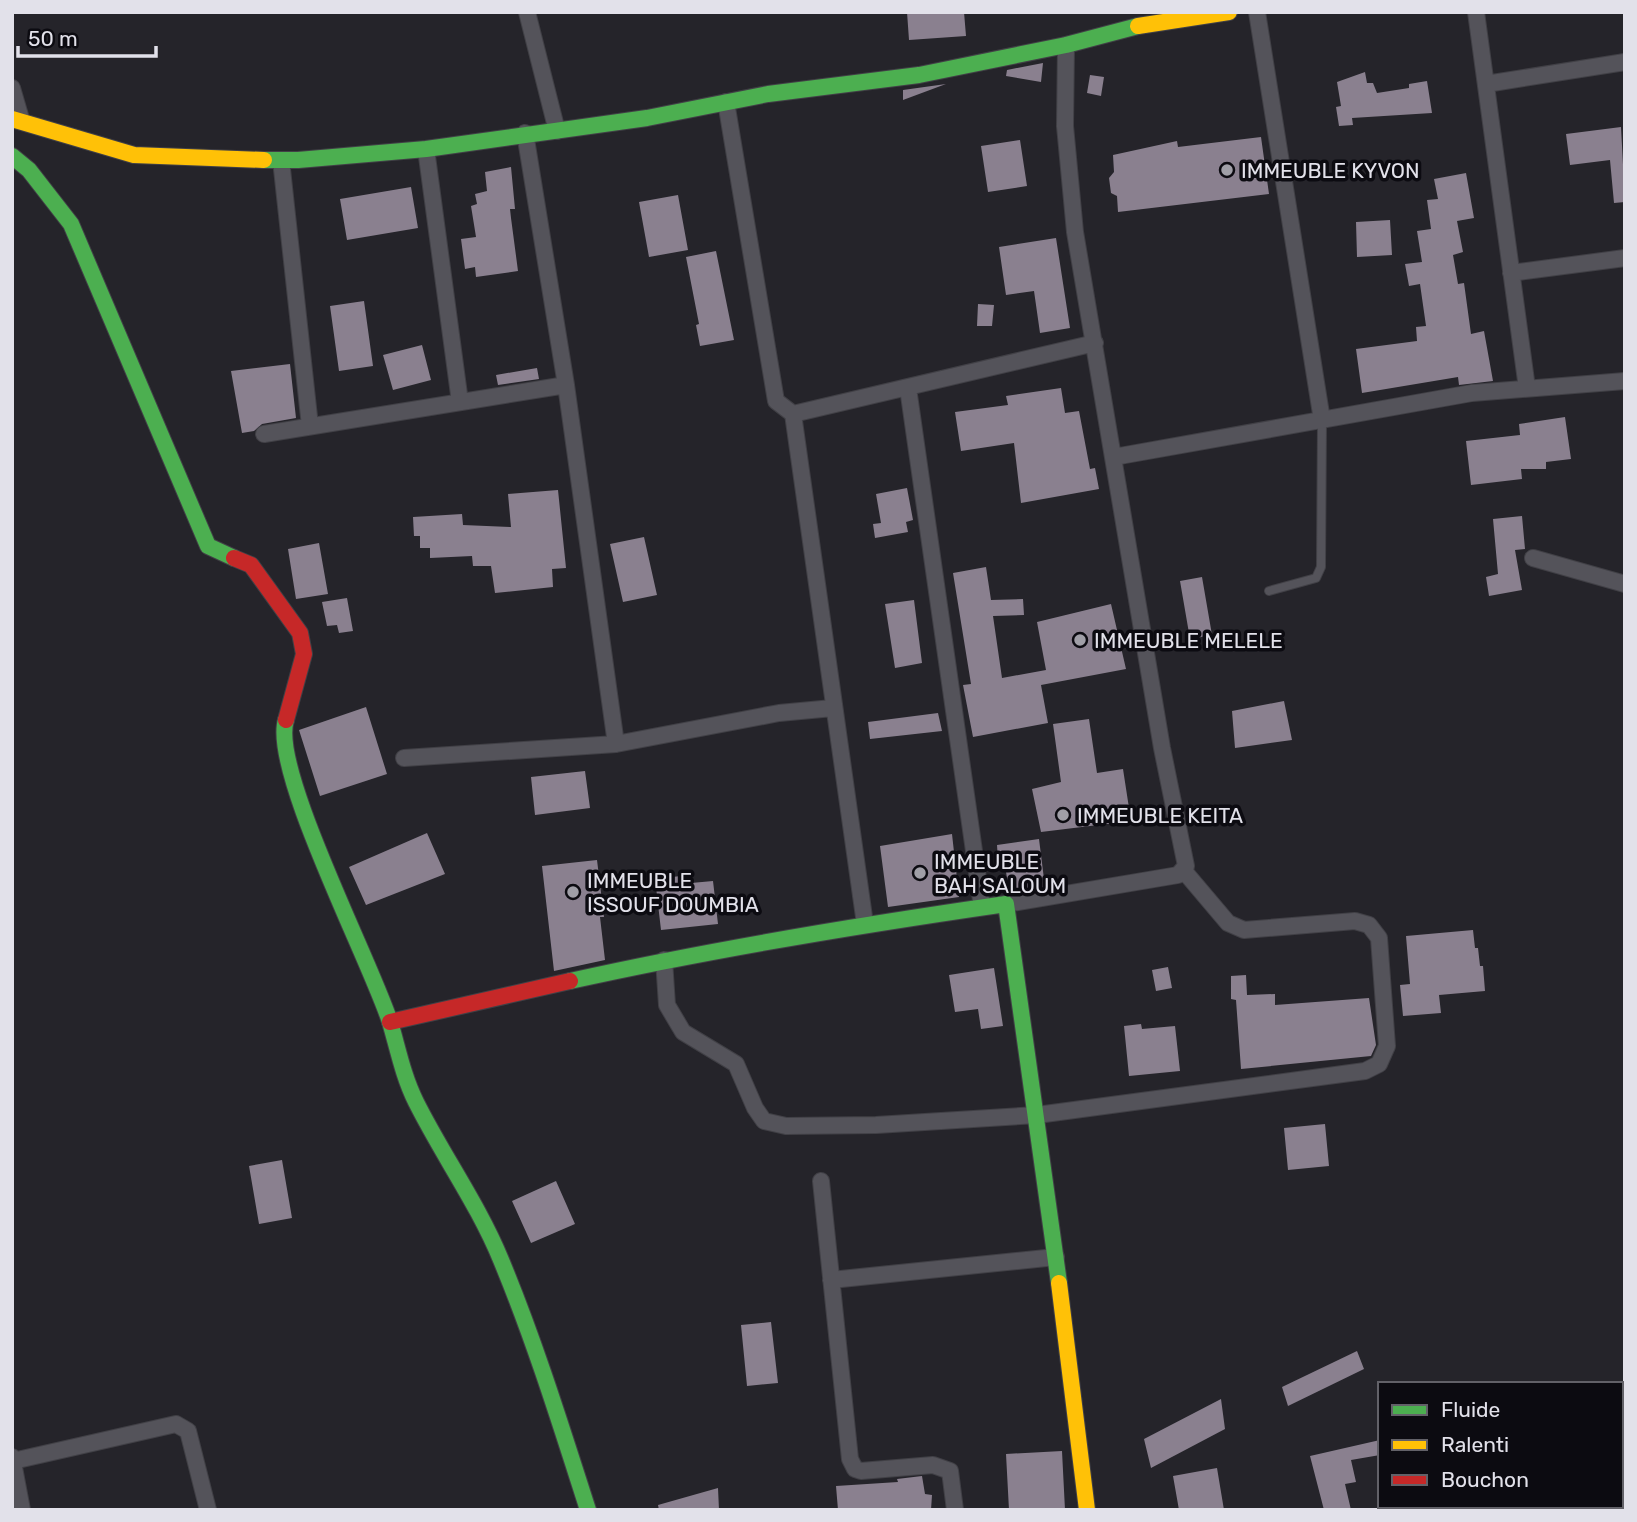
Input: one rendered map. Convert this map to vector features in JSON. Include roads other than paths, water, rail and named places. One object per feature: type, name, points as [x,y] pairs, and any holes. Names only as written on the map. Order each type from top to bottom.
[{"type":"street","points":[[527,12],[557,131]]},
{"type":"street","points":[[12,88],[17,119],[134,155],[180,159],[281,160],[426,149],[525,133],[557,131],[817,87],[871,84],[1066,45],[1156,17],[1229,12]]},
{"type":"street","points":[[1257,12],[1322,420]]},
{"type":"street","points":[[1476,12],[1527,388]]},
{"type":"street","points":[[1066,45],[1065,126],[1074,232],[1162,748],[1186,866],[1184,872]]},
{"type":"street","points":[[1486,84],[1625,62]]},
{"type":"street","points":[[726,102],[776,401],[784,410],[793,414],[1095,343]]},
{"type":"street","points":[[525,133],[566,385],[616,744]]},
{"type":"street","points":[[426,149],[460,402]]},
{"type":"street","points":[[12,156],[29,170],[71,224],[208,546],[251,565],[300,633],[304,654],[300,678],[282,733],[299,798],[390,1022],[395,1054],[408,1088],[484,1221],[514,1290],[588,1510]]},
{"type":"street","points":[[281,160],[310,426]]},
{"type":"street","points":[[1511,273],[1625,258]]},
{"type":"street","points":[[1114,457],[1472,393],[1625,381]]},
{"type":"street","points":[[264,434],[566,385]]},
{"type":"street","points":[[908,388],[982,907]]},
{"type":"street","points":[[793,414],[865,924]]},
{"type":"street","points":[[1533,558],[1625,584]]},
{"type":"street","points":[[404,758],[616,744],[779,713],[833,708]]},
{"type":"street","points":[[390,1022],[664,960],[1184,872]]},
{"type":"street","points":[[664,960],[667,1005],[683,1032],[736,1064],[755,1108],[764,1121],[786,1126],[876,1125],[1037,1115],[1364,1071],[1379,1064],[1387,1046],[1379,938],[1369,925],[1354,921],[1244,930],[1228,923],[1184,872]]},
{"type":"street","points":[[1006,904],[1056,1257],[1087,1510]]},
{"type":"street","points":[[821,1181],[850,1460],[855,1469],[861,1471],[933,1465],[944,1467],[950,1471],[955,1510]]},
{"type":"street","points":[[831,1280],[1056,1257]]},
{"type":"street","points":[[22,1510],[13,1459],[176,1424],[188,1431],[208,1510]]},
{"type":"lane","points":[[1269,592],[1316,578],[1321,567],[1322,420]]},
{"type":"place","name":"IMMEUBLE KYVON","points":[[1227,170]]},
{"type":"place","name":"IMMEUBLE MELELE","points":[[1080,640]]},
{"type":"place","name":"IMMEUBLE KEITA","points":[[1063,815]]},
{"type":"place","name":"IMMEUBLE BAH SALOUM","points":[[920,873]]},
{"type":"place","name":"IMMEUBLE ISSOUF DOUMBIA","points":[[573,892]]}]
